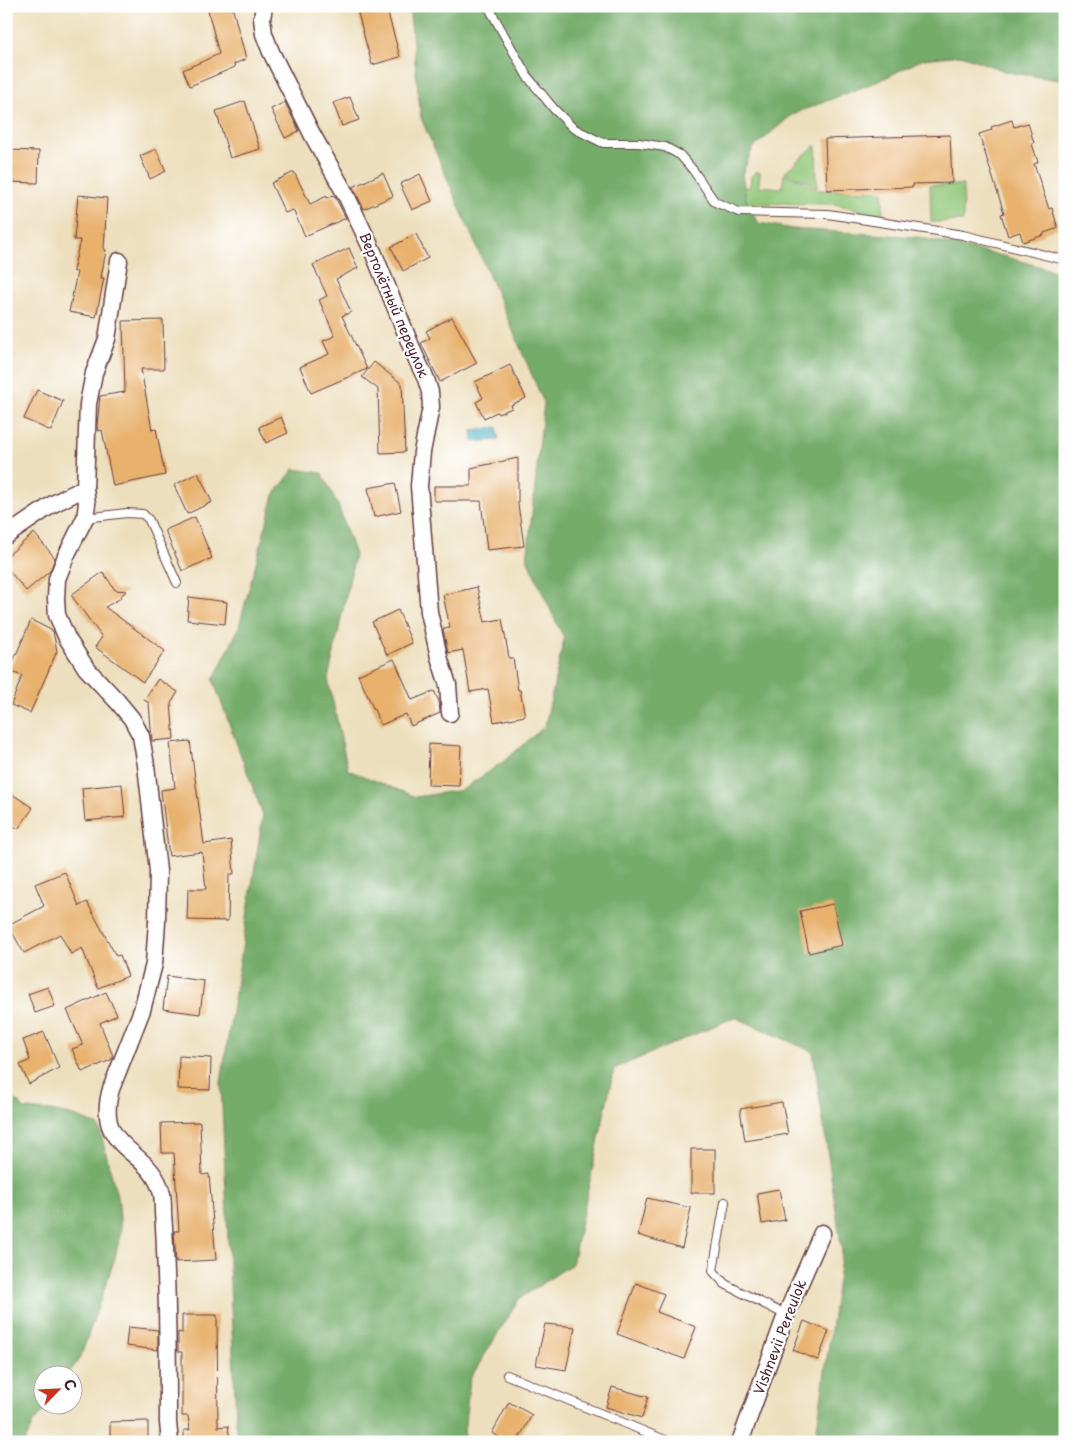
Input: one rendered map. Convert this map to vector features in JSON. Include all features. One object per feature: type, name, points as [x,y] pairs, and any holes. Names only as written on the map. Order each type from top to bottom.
[{"type":"street","name":"Вертолётный переулок","points":[[264,6],[262,19],[264,34],[312,134],[346,195],[374,254],[430,392],[431,407],[422,452],[419,486],[429,612],[448,685],[450,713]]},
{"type":"street","points":[[119,260],[107,339],[94,373],[88,404],[85,488],[87,504],[85,518],[66,556],[58,579],[56,598],[57,615],[67,638],[86,668],[132,719],[141,736],[146,765],[158,871],[154,964],[142,1010],[111,1089],[107,1114],[110,1126],[119,1142],[146,1166],[156,1178],[162,1195],[168,1301],[168,1423],[170,1442]]},
{"type":"street","points":[[6,536],[52,504],[85,488]]},
{"type":"street","name":"Vishnevii Pereulok","points":[[740,1442],[786,1315],[822,1233]]},
{"type":"lane","points":[[488,6],[526,76],[573,128],[602,142],[639,143],[665,147],[680,155],[715,202],[739,212],[828,214],[963,235],[1065,260]]},
{"type":"lane","points":[[85,518],[127,513],[143,514],[149,520],[177,583]]},
{"type":"lane","points":[[725,1202],[713,1271],[725,1284],[786,1315]]},
{"type":"lane","points":[[508,1375],[670,1442]]},
{"type":"green space","points":[[409,6],[1065,6],[1065,81],[1007,72],[961,55],[923,59],[881,80],[793,114],[753,148],[742,174],[747,204],[759,223],[793,229],[918,237],[1007,257],[1065,274],[1065,1442],[815,1442],[842,1252],[813,1052],[735,1017],[614,1069],[572,1264],[519,1299],[470,1379],[463,1442],[237,1442],[221,1082],[263,815],[213,680],[238,630],[274,495],[294,469],[322,473],[338,505],[355,555],[328,679],[348,770],[416,797],[462,790],[504,761],[545,726],[564,639],[527,559],[544,403],[421,118]]},
{"type":"green space","points":[[816,145],[817,188],[805,180],[785,172]]},
{"type":"green space","points":[[755,172],[760,172],[759,186],[782,188],[784,174],[799,179],[817,190],[883,191],[883,215],[834,204],[742,203],[739,190],[750,186],[751,176]]},
{"type":"green space","points":[[930,185],[963,185],[963,221],[931,222]]},
{"type":"green space","points":[[6,1091],[25,1109],[51,1111],[75,1116],[99,1126],[119,1204],[121,1231],[115,1258],[81,1356],[74,1366],[32,1366],[32,1416],[39,1416],[33,1423],[25,1442],[6,1442]]},
{"type":"water","points":[[497,427],[499,440],[473,442],[472,430]]},
{"type":"building","points":[[207,6],[232,6],[246,59],[234,64],[235,67],[190,86],[183,70],[219,54]]},
{"type":"building","points":[[356,6],[386,6],[400,57],[372,65]]},
{"type":"building","points":[[350,97],[359,120],[342,126],[333,103]]},
{"type":"building","points":[[245,101],[260,149],[230,158],[216,111]]},
{"type":"building","points":[[285,102],[299,131],[285,138],[271,109]]},
{"type":"building","points":[[1012,120],[1014,127],[1028,123],[1038,162],[1034,164],[1049,209],[1052,208],[1058,228],[1023,242],[1020,232],[1008,236],[1001,214],[1004,213],[979,134],[992,130],[991,127]]},
{"type":"building","points":[[950,135],[952,183],[913,184],[913,187],[827,190],[825,139]]},
{"type":"building","points":[[156,149],[166,171],[150,179],[140,156]]},
{"type":"building","points":[[6,150],[39,151],[38,183],[6,182]]},
{"type":"building","points":[[294,172],[310,204],[327,196],[327,198],[334,195],[346,218],[305,236],[293,210],[285,213],[271,183]]},
{"type":"building","points":[[383,173],[393,196],[364,209],[353,187]]},
{"type":"building","points":[[420,174],[432,201],[412,210],[400,184]]},
{"type":"building","points":[[78,195],[107,198],[104,250],[106,250],[101,278],[104,278],[96,317],[69,312],[77,272],[73,271],[80,240],[74,240]]},
{"type":"building","points":[[416,234],[428,258],[403,271],[391,247]]},
{"type":"building","points":[[349,248],[358,268],[336,279],[351,312],[342,316],[367,369],[311,393],[300,367],[329,354],[323,341],[335,336],[319,300],[327,296],[313,265]]},
{"type":"building","points":[[452,317],[477,363],[440,382],[421,343],[430,338],[426,331]]},
{"type":"building","points":[[163,320],[164,369],[141,369],[152,430],[156,429],[165,475],[113,486],[102,430],[98,431],[97,426],[100,396],[125,392],[123,321]]},
{"type":"building","points":[[374,362],[402,384],[405,452],[380,453],[378,389],[362,377]]},
{"type":"building","points":[[510,365],[526,398],[511,405],[512,408],[484,418],[476,402],[483,398],[475,382]]},
{"type":"building","points":[[37,390],[63,401],[51,431],[24,419]]},
{"type":"building","points":[[281,417],[288,433],[266,443],[259,427]]},
{"type":"building","points":[[518,458],[518,504],[524,546],[487,550],[481,501],[434,501],[434,486],[471,486],[471,468]]},
{"type":"building","points":[[198,473],[212,502],[187,514],[174,485]]},
{"type":"building","points":[[395,483],[401,511],[374,517],[368,488]]},
{"type":"building","points":[[195,517],[212,558],[182,571],[165,530]]},
{"type":"building","points":[[34,533],[55,558],[50,571],[26,591],[6,567],[6,557]]},
{"type":"building","points":[[103,572],[115,590],[127,591],[120,596],[121,598],[105,607],[165,651],[143,682],[95,647],[102,637],[71,595]]},
{"type":"building","points":[[477,587],[485,622],[502,619],[509,658],[513,658],[518,690],[520,690],[525,716],[494,722],[488,689],[470,692],[463,650],[448,653],[443,629],[450,628],[443,595]]},
{"type":"building","points":[[189,597],[227,602],[225,624],[187,620]]},
{"type":"building","points":[[398,610],[412,643],[387,655],[372,622]]},
{"type":"building","points":[[31,620],[53,631],[57,651],[30,713],[11,705],[22,676],[9,671]]},
{"type":"building","points":[[394,659],[412,700],[434,691],[439,701],[440,713],[411,726],[406,714],[381,725],[358,675]]},
{"type":"building","points":[[158,679],[178,692],[171,703],[174,739],[152,741],[149,703],[144,700]]},
{"type":"building","points":[[190,741],[204,844],[231,840],[234,874],[229,874],[228,921],[187,920],[188,889],[206,889],[202,852],[169,856],[161,790],[175,788],[170,743]]},
{"type":"building","points":[[429,744],[461,746],[459,786],[428,785]]},
{"type":"building","points":[[122,784],[125,817],[85,821],[82,788]]},
{"type":"building","points":[[6,790],[33,808],[18,829],[6,821]]},
{"type":"building","points":[[65,872],[79,906],[87,902],[116,956],[120,955],[128,976],[98,988],[82,948],[71,954],[60,934],[24,953],[8,925],[44,906],[35,884]]},
{"type":"building","points":[[833,904],[842,945],[809,953],[800,911]]},
{"type":"building","points":[[167,976],[204,981],[200,1014],[163,1009]]},
{"type":"building","points":[[48,987],[55,1006],[35,1013],[28,994]]},
{"type":"building","points":[[106,992],[117,1015],[100,1023],[113,1056],[111,1060],[82,1072],[72,1049],[83,1045],[67,1010]]},
{"type":"building","points":[[44,1032],[59,1068],[29,1084],[20,1065],[30,1060],[23,1040]]},
{"type":"building","points":[[179,1056],[211,1058],[210,1090],[178,1089]]},
{"type":"building","points":[[782,1102],[788,1134],[745,1141],[740,1109]]},
{"type":"building","points":[[200,1122],[202,1175],[209,1174],[216,1260],[176,1262],[174,1231],[179,1231],[174,1153],[162,1153],[161,1123]]},
{"type":"building","points":[[691,1149],[715,1149],[715,1193],[691,1193]]},
{"type":"building","points":[[779,1189],[785,1220],[762,1224],[757,1193]]},
{"type":"building","points":[[647,1198],[691,1208],[682,1248],[638,1235]]},
{"type":"building","points":[[636,1283],[664,1294],[657,1312],[696,1327],[684,1359],[617,1334]]},
{"type":"building","points":[[182,1315],[217,1315],[218,1427],[228,1426],[230,1442],[184,1442],[184,1430],[190,1430],[188,1416],[182,1416],[182,1352],[178,1352],[178,1332],[182,1333]]},
{"type":"building","points":[[804,1321],[829,1331],[818,1360],[793,1350]]},
{"type":"building","points":[[545,1324],[575,1327],[566,1370],[536,1365]]},
{"type":"building","points":[[128,1327],[158,1330],[158,1350],[126,1346]]},
{"type":"building","points":[[612,1387],[648,1397],[642,1418],[606,1407]]},
{"type":"building","points":[[509,1402],[532,1415],[517,1442],[508,1442],[492,1433]]},
{"type":"building","points":[[148,1421],[148,1442],[110,1442],[110,1422]]}]
